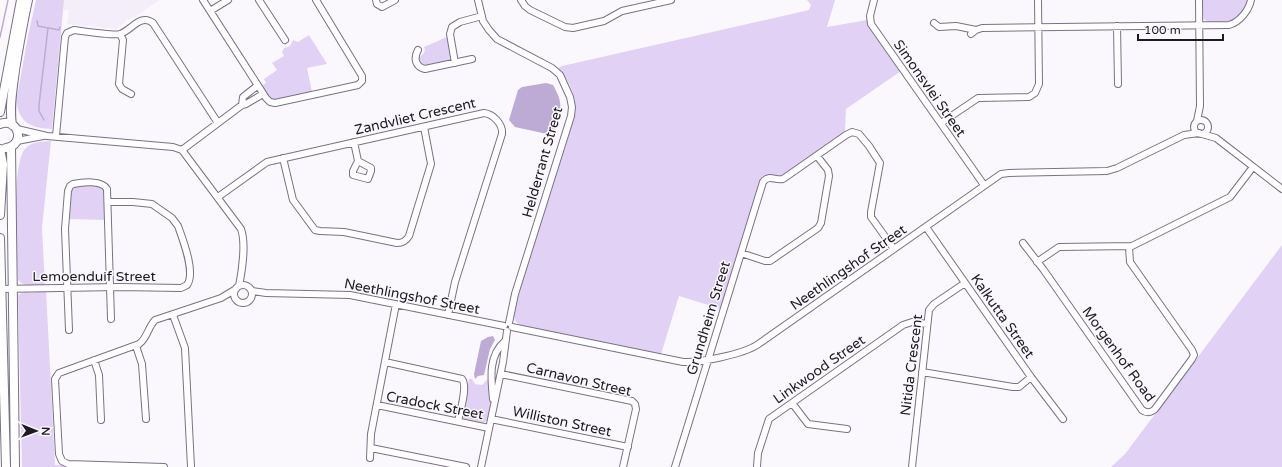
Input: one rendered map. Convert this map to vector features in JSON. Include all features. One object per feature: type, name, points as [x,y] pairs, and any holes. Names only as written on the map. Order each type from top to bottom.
[{"type":"street","points":[[0,112],[21,0]]},
{"type":"street","points":[[0,215],[3,164],[0,148],[11,147],[17,141],[18,135],[14,127],[11,104],[22,27],[28,0]]},
{"type":"street","points":[[203,0],[257,86],[268,100],[275,103],[358,85],[362,81],[362,76],[316,0]]},
{"type":"street","points":[[210,11],[228,0]]},
{"type":"street","points":[[259,0],[285,40]]},
{"type":"street","points":[[376,0],[377,4],[382,7],[395,0]]},
{"type":"street","name":"Helderrant Street","points":[[478,0],[482,16],[489,30],[497,39],[558,72],[569,91],[572,102],[571,116],[515,294],[505,340],[501,374],[481,467]]},
{"type":"street","points":[[521,0],[530,10],[569,28],[599,22],[622,11],[671,0]]},
{"type":"street","name":"Simonsvlei Street","points":[[874,0],[870,16],[871,24],[984,185]]},
{"type":"street","points":[[941,123],[978,98],[1029,97],[1035,93],[1039,84],[1038,0]]},
{"type":"street","points":[[1199,0],[1200,106],[1194,130],[1200,134]]},
{"type":"street","points":[[934,23],[939,26],[956,26],[973,32],[982,28],[1226,25],[1239,20],[1249,7],[1251,0]]},
{"type":"street","points":[[455,63],[450,34],[452,27],[460,22],[482,16]]},
{"type":"street","points":[[56,136],[66,34],[69,31],[74,30],[120,34],[141,20],[146,19],[151,21],[218,123]]},
{"type":"street","points":[[1117,26],[1118,84]]},
{"type":"street","points":[[120,34],[123,38],[123,42],[119,84],[122,89],[132,94]]},
{"type":"street","points":[[418,50],[415,55],[416,61],[418,66],[423,69],[472,59]]},
{"type":"street","points":[[242,105],[244,97],[257,86]]},
{"type":"street","points":[[182,150],[242,105],[263,94]]},
{"type":"street","points":[[1200,106],[1207,123],[1216,138],[1282,189]]},
{"type":"street","name":"Zandvliet Crescent","points":[[218,197],[263,163],[486,113],[492,116],[502,129],[502,134],[455,282],[448,315]]},
{"type":"street","points":[[1184,135],[1195,122],[1203,120],[1207,123]]},
{"type":"street","points":[[0,124],[7,123],[14,127],[47,136]]},
{"type":"street","points":[[1200,134],[1205,132],[1207,123]]},
{"type":"street","points":[[283,158],[293,200],[315,230],[322,232],[344,232],[402,243],[409,236],[431,166],[424,127]]},
{"type":"street","points":[[741,253],[770,261],[818,228],[821,223],[829,176],[828,170],[817,156],[849,133],[857,133],[862,136],[880,165],[870,212],[871,217],[894,249]]},
{"type":"street","points":[[1184,135],[1200,134],[1216,138]]},
{"type":"street","name":"Neethlingshof Street","points":[[250,289],[266,293],[346,294],[684,362],[697,362],[750,350],[998,176],[1006,173],[1101,172],[1113,170],[1184,135]]},
{"type":"street","points":[[17,141],[56,136],[173,147],[182,150],[242,231],[243,270],[238,287],[234,293],[234,297],[237,301]]},
{"type":"street","points":[[354,142],[358,161]]},
{"type":"street","points":[[11,147],[15,467]]},
{"type":"street","name":"Grundheim Street","points":[[675,467],[763,182],[767,178],[783,179],[817,156]]},
{"type":"street","points":[[1037,262],[1059,247],[1129,247],[1230,197],[1253,167]]},
{"type":"street","points":[[69,330],[65,228],[68,191],[72,185],[80,183],[103,184],[107,189],[111,319]]},
{"type":"street","name":"Lemoenduif Street","points":[[0,289],[181,288],[187,285],[190,279],[190,264],[176,221],[152,204],[108,202]]},
{"type":"street","name":"Kalkutta Street","points":[[926,226],[1062,419]]},
{"type":"street","points":[[0,238],[0,289],[6,467]]},
{"type":"street","name":"Morgenhof Road","points":[[1023,243],[1142,410],[1150,412],[1154,410],[1194,355],[1130,262],[1129,247]]},
{"type":"street","points":[[221,298],[244,304],[250,300],[252,294],[243,270]]},
{"type":"street","name":"Nitida Crescent","points":[[912,467],[929,310],[932,306],[965,283]]},
{"type":"street","points":[[164,467],[65,463],[60,458],[58,446],[55,379],[59,373],[136,346],[142,342],[153,321],[221,298],[242,285],[250,289]]},
{"type":"street","name":"Neethlingshof Street","points":[[250,300],[266,293]]},
{"type":"street","points":[[370,458],[371,434],[396,304]]},
{"type":"street","points":[[173,314],[185,348],[191,467]]},
{"type":"street","name":"Linkwood Street","points":[[757,467],[758,453],[768,420],[903,325],[912,322],[927,324]]},
{"type":"street","points":[[494,404],[490,376],[496,351],[505,340]]},
{"type":"street","points":[[136,346],[142,364],[146,419]]},
{"type":"street","points":[[496,351],[504,352]]},
{"type":"street","points":[[94,360],[99,376],[101,420]]},
{"type":"street","points":[[385,362],[462,379],[465,387],[458,421]]},
{"type":"street","points":[[922,372],[1013,387],[1019,387],[1031,377]]},
{"type":"street","name":"Carnavon Street","points":[[501,374],[632,401],[635,404],[636,409],[623,467]]},
{"type":"street","points":[[792,403],[808,424],[847,429]]},
{"type":"street","name":"Cradock Street","points":[[377,405],[489,428]]},
{"type":"street","name":"Williston Street","points":[[491,419],[628,448]]},
{"type":"street","points":[[371,448],[466,467]]},
{"type":"shaded area","points":[[36,0],[64,0],[52,129],[44,129],[26,122],[22,118],[17,105],[17,97],[28,36]]},
{"type":"shaded area","points":[[64,0],[160,0],[134,17],[128,20],[127,19],[116,29],[67,24],[69,10],[63,10]]},
{"type":"shaded area","points":[[807,0],[835,0],[827,27],[867,20],[868,25],[901,71],[846,109],[846,132],[781,177],[769,175],[761,179],[721,309],[679,296],[661,354],[525,327],[516,322],[514,319],[514,311],[517,297],[575,112],[575,100],[571,88],[566,78],[558,68],[809,10],[811,5]]},
{"type":"shaded area","points":[[1202,0],[1248,0],[1236,18],[1222,22],[1211,22],[1206,21],[1203,17]]},
{"type":"shaded area","points":[[309,35],[327,64],[307,68],[312,92],[275,100],[268,97],[261,86],[266,83],[264,79],[277,70],[272,63],[284,56],[282,52],[284,48],[290,46],[293,40],[298,42]]},
{"type":"shaded area","points":[[447,37],[451,56],[448,62],[427,68],[420,65],[418,59],[424,52],[424,47]]},
{"type":"shaded area","points":[[546,83],[553,85],[560,103],[554,132],[547,134],[515,127],[509,120],[518,90],[522,87]]},
{"type":"shaded area","points":[[51,141],[42,228],[45,286],[31,286],[21,283],[18,280],[16,191],[18,172],[21,158],[28,146],[37,142]]},
{"type":"shaded area","points":[[76,185],[99,185],[105,190],[106,220],[68,219],[71,190]]},
{"type":"shaded area","points":[[1282,245],[1282,467],[1111,467],[1125,454]]},
{"type":"shaded area","points":[[46,290],[55,465],[101,467],[22,467],[18,295]]},
{"type":"shaded area","points":[[493,336],[495,340],[490,349],[484,375],[478,376],[475,379],[474,374],[481,341]]},
{"type":"shaded area","points":[[489,378],[491,403],[488,420],[481,424],[463,420],[461,416],[469,379],[472,379],[475,384],[482,385]]},
{"type":"waterway","points":[[0,37],[8,0]]},
{"type":"waterway","points":[[37,21],[38,26],[48,28],[39,105],[39,111],[44,120]]},
{"type":"waterway","points":[[49,28],[59,30],[60,27]]}]
